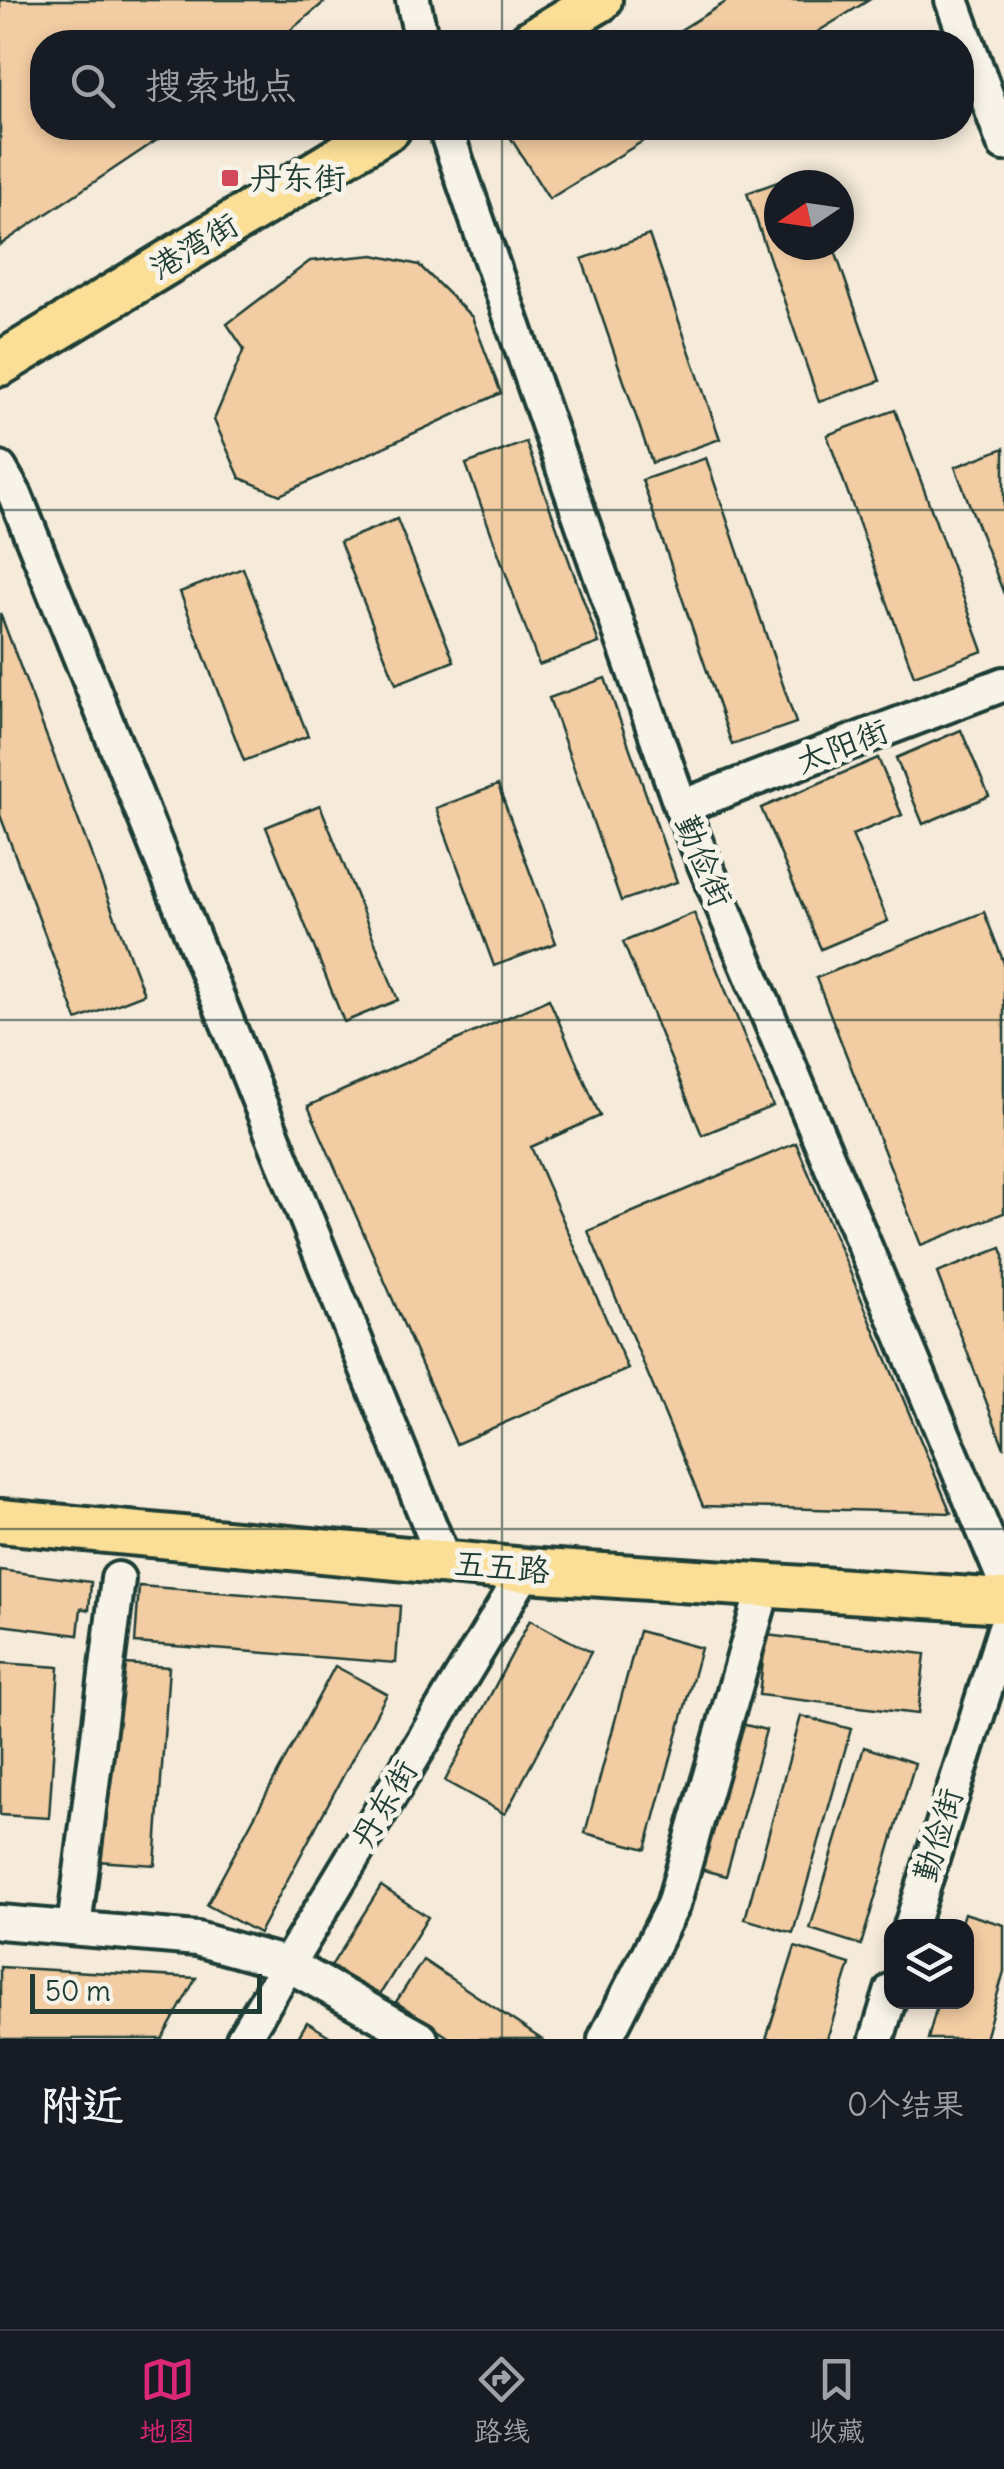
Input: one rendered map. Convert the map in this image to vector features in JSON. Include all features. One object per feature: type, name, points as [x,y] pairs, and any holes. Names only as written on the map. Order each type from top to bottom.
[{"type":"main road","points":[[550,30],[600,0]]},
{"type":"main road","name":"港湾街","points":[[0,364],[369,140]]},
{"type":"main road","name":"五五路","points":[[0,1521],[526,1570],[1004,1601]]},
{"type":"street","points":[[413,0],[419,30]]},
{"type":"street","points":[[952,0],[963,30]]},
{"type":"street","points":[[974,61],[1004,144]]},
{"type":"street","name":"勤俭街","points":[[449,140],[681,807],[1004,1579]]},
{"type":"street","points":[[0,470],[16,495],[445,1562]]},
{"type":"street","name":"太阳街","points":[[681,807],[1004,684]]},
{"type":"street","name":"丹东街","points":[[243,2039],[526,1570]]},
{"type":"street","points":[[74,1928],[118,1579]]},
{"type":"street","points":[[605,2039],[673,1905],[764,1583]]},
{"type":"street","name":"勤俭街","points":[[912,1919],[1004,1630]]},
{"type":"street","points":[[0,1922],[196,1939],[287,1964],[421,2039]]},
{"type":"street","points":[[877,2039],[886,2009]]},
{"type":"building","points":[[0,0],[327,0],[291,30],[30,30],[30,140],[157,140],[0,245]]},
{"type":"building","points":[[729,0],[869,0],[820,30],[680,30]]},
{"type":"building","points":[[512,140],[645,140],[549,199]]},
{"type":"building","points":[[764,187],[764,242],[747,193]]},
{"type":"building","points":[[649,235],[720,439],[652,463],[582,259]]},
{"type":"building","points":[[374,255],[419,265],[472,317],[501,393],[280,495],[240,478],[214,420],[244,349],[227,324],[310,261]]},
{"type":"building","points":[[770,260],[838,260],[880,381],[819,402]]},
{"type":"building","points":[[895,410],[983,651],[914,676],[827,435]]},
{"type":"building","points":[[526,442],[599,643],[539,665],[466,464]]},
{"type":"building","points":[[1004,448],[1004,594],[955,467]]},
{"type":"building","points":[[706,458],[796,723],[732,745],[642,480]]},
{"type":"building","points":[[397,519],[454,661],[396,684],[340,542]]},
{"type":"building","points":[[243,568],[308,736],[244,761],[180,592]]},
{"type":"building","points":[[0,613],[144,994],[77,1020],[0,815]]},
{"type":"building","points":[[605,678],[677,882],[621,901],[549,698]]},
{"type":"building","points":[[961,730],[989,796],[923,824],[896,758]]},
{"type":"building","points":[[878,758],[902,815],[852,835],[888,921],[821,949],[761,808]]},
{"type":"building","points":[[498,785],[556,943],[494,966],[436,808]]},
{"type":"building","points":[[320,805],[398,1000],[344,1022],[266,827]]},
{"type":"building","points":[[984,912],[1004,963],[1004,1213],[921,1245],[816,978]]},
{"type":"building","points":[[694,913],[773,1106],[702,1135],[623,942]]},
{"type":"building","points":[[549,999],[600,1116],[531,1147],[628,1369],[456,1444],[308,1106]]},
{"type":"building","points":[[796,1143],[951,1513],[703,1506],[588,1231]]},
{"type":"building","points":[[1001,1248],[1004,1256],[1004,1448],[937,1273]]},
{"type":"building","points":[[0,1570],[91,1582],[89,1610],[81,1608],[78,1635],[0,1625]]},
{"type":"building","points":[[139,1586],[400,1606],[396,1663],[135,1643]]},
{"type":"building","points":[[530,1620],[591,1652],[505,1814],[445,1781]]},
{"type":"building","points":[[639,1631],[701,1648],[646,1849],[585,1833]]},
{"type":"building","points":[[766,1635],[925,1654],[918,1714],[759,1695]]},
{"type":"building","points":[[0,1663],[59,1667],[49,1818],[0,1815]]},
{"type":"building","points":[[110,1663],[169,1667],[155,1865],[97,1861]]},
{"type":"building","points":[[335,1666],[387,1694],[259,1933],[207,1905]]},
{"type":"building","points":[[801,1716],[851,1729],[793,1933],[745,1919]]},
{"type":"building","points":[[733,1722],[766,1730],[726,1876],[693,1867]]},
{"type":"building","points":[[864,1747],[915,1763],[861,1945],[810,1929]]},
{"type":"building","points":[[381,1886],[428,1917],[379,1996],[331,1966]]},
{"type":"building","points":[[964,1913],[1004,1925],[1004,1971],[985,2039],[928,2039],[936,2009],[974,2009],[974,1919],[962,1919]]},
{"type":"building","points":[[795,1947],[850,1964],[827,2039],[766,2039]]},
{"type":"building","points":[[423,1960],[541,2039],[451,2039],[396,2002]]},
{"type":"building","points":[[0,1967],[196,1978],[162,2039],[0,2039]]},
{"type":"building","points":[[307,2022],[334,2039],[297,2039]]},
{"type":"place","name":"丹东街","points":[[230,178]]}]
